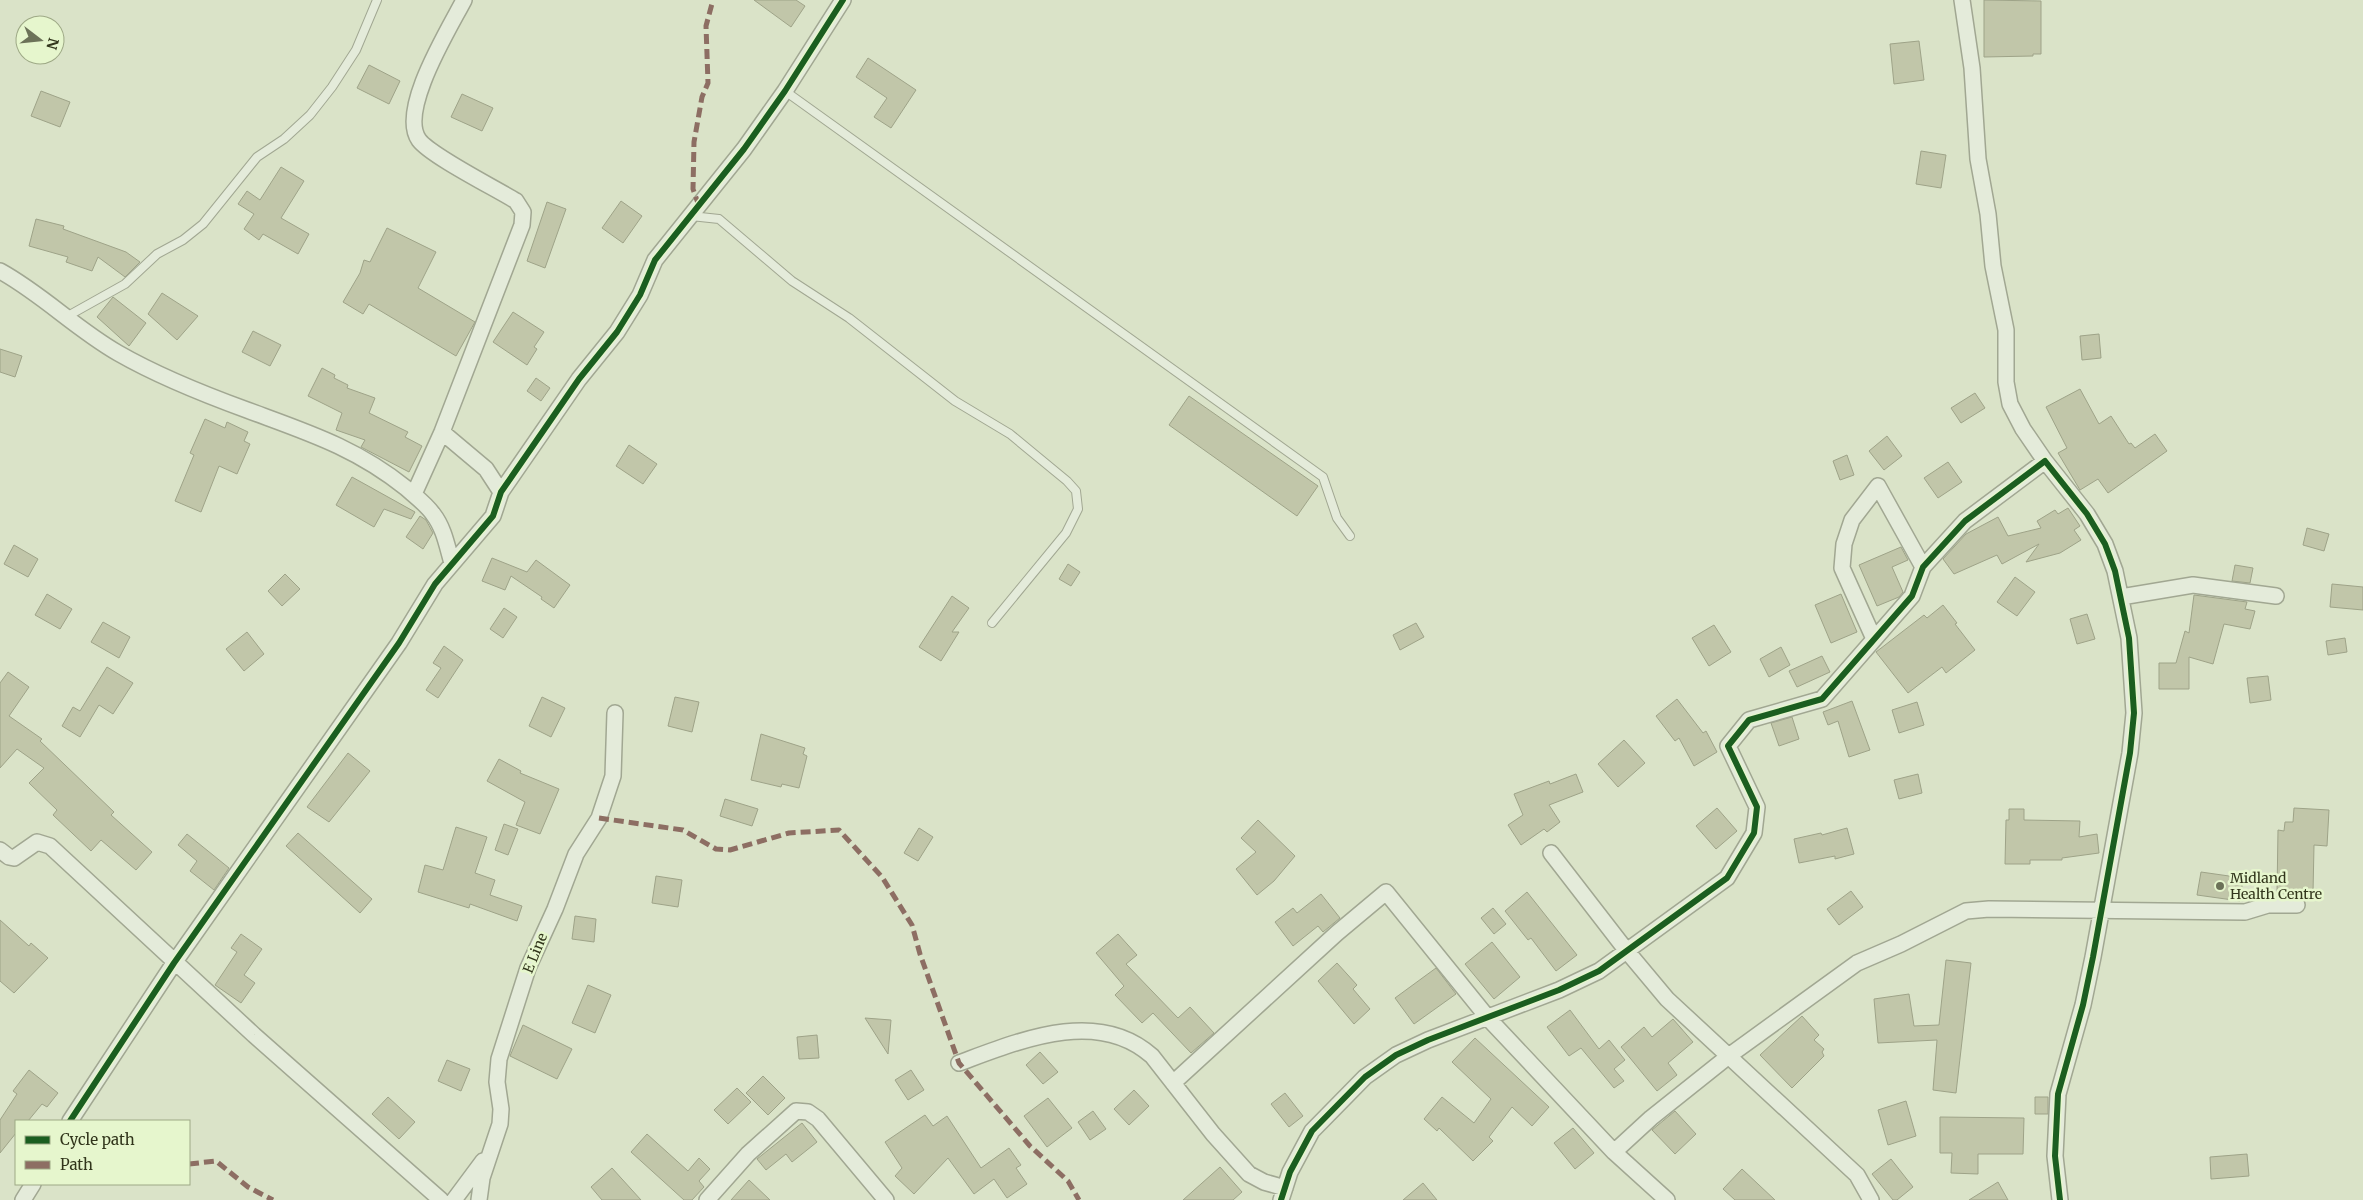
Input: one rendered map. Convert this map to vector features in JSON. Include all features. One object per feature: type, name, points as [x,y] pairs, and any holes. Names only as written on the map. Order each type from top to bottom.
[{"type":"street","points":[[414,494],[442,432],[522,225],[522,212],[516,200],[437,154],[420,141],[414,130],[412,117],[418,94],[438,48],[464,0]]},
{"type":"street","points":[[71,1120],[174,963],[399,644],[434,584],[494,516],[501,492],[579,380],[617,332],[640,295],[656,260],[744,149],[785,91],[843,0]]},
{"type":"street","points":[[1962,0],[1972,68],[1978,159],[1988,214],[1993,266],[2006,330],[2006,382],[2010,404],[2023,429],[2045,461],[2073,493],[2105,544],[2115,571],[2129,638],[2134,713],[2130,752],[2083,1006],[2058,1094],[2055,1156],[2060,1200]]},
{"type":"street","points":[[0,271],[26,285],[66,317],[119,354],[190,388],[307,431],[346,449],[388,474],[414,494],[433,513],[440,525],[452,563]]},
{"type":"street","points":[[442,432],[486,469],[501,492]]},
{"type":"street","points":[[959,1063],[1014,1043],[1085,1030],[1106,1032],[1124,1037],[1141,1046],[1152,1056],[1213,1134],[1249,1174],[1283,1194],[1290,1172],[1312,1131],[1365,1077],[1396,1055],[1428,1040],[1560,990],[1599,971],[1727,878],[1754,833],[1757,807],[1728,746],[1749,720],[1822,699],[1912,596],[1923,567],[1965,521],[2045,461]]},
{"type":"street","points":[[1874,639],[1842,568],[1844,544],[1852,520],[1878,486],[1923,567]]},
{"type":"street","points":[[2120,597],[2193,585],[2276,596]]},
{"type":"street","name":"E Line","points":[[480,1200],[482,1178],[500,1124],[501,1109],[497,1082],[499,1059],[528,968],[555,909],[576,854],[599,818],[614,776],[615,713]]},
{"type":"street","points":[[0,850],[9,857],[14,858],[37,842],[50,846],[174,963],[303,1080],[365,1131],[387,1154],[441,1200]]},
{"type":"street","points":[[1551,853],[1626,950],[1667,998],[1857,1175],[1871,1200]]},
{"type":"street","points":[[1173,1083],[1337,933],[1386,892],[1488,1018],[1614,1152],[1667,1200]]},
{"type":"street","points":[[1614,1152],[1651,1118],[1730,1055],[1857,963],[1901,944],[1966,911],[1989,909],[2245,912],[2268,905],[2297,905]]},
{"type":"street","points":[[708,1200],[748,1154],[796,1111],[808,1112],[818,1119],[886,1200]]},
{"type":"street","points":[[454,1200],[490,1152]]},
{"type":"street","points":[[23,1200],[32,1185]]},
{"type":"lane","points":[[66,317],[125,284],[156,254],[183,240],[203,224],[257,157],[284,139],[310,115],[356,50],[377,0]]},
{"type":"lane","points":[[785,91],[1322,477],[1337,518],[1350,536]]},
{"type":"lane","points":[[691,216],[719,219],[792,281],[849,318],[955,401],[1010,434],[1067,481],[1076,491],[1078,509],[1066,533],[992,623]]},
{"type":"building","points":[[754,0],[796,0],[805,6],[791,27]]},
{"type":"building","points":[[1984,0],[2041,1],[2041,54],[2033,54],[2033,56],[1984,57]]},
{"type":"building","points":[[1919,41],[1924,80],[1894,84],[1890,44]]},
{"type":"building","points":[[868,58],[916,90],[891,128],[874,117],[887,98],[856,77]]},
{"type":"building","points":[[369,65],[400,81],[389,104],[357,88]]},
{"type":"building","points":[[41,91],[70,102],[60,127],[31,116]]},
{"type":"building","points":[[462,94],[493,108],[482,131],[451,117]]},
{"type":"building","points":[[1921,151],[1946,155],[1941,188],[1916,184]]},
{"type":"building","points":[[281,167],[304,181],[281,218],[309,234],[298,254],[263,234],[259,240],[244,229],[254,214],[238,204],[247,191],[260,200]]},
{"type":"building","points":[[621,201],[642,216],[623,243],[602,228]]},
{"type":"building","points":[[547,202],[566,209],[545,268],[527,261]]},
{"type":"building","points":[[36,219],[64,226],[63,229],[126,252],[140,262],[125,277],[98,257],[92,271],[66,262],[68,257],[29,246]]},
{"type":"building","points":[[387,228],[436,252],[418,288],[475,322],[456,356],[369,304],[363,314],[343,302],[360,273],[364,260],[370,262]]},
{"type":"building","points":[[162,293],[198,316],[177,340],[148,314]]},
{"type":"building","points":[[113,297],[146,323],[129,346],[97,317]]},
{"type":"building","points":[[513,312],[544,332],[534,347],[537,349],[527,365],[493,342]]},
{"type":"building","points":[[253,331],[281,345],[270,366],[242,352]]},
{"type":"building","points":[[2099,334],[2101,358],[2082,360],[2080,336]]},
{"type":"building","points":[[0,349],[22,356],[15,377],[0,372]]},
{"type":"building","points":[[322,368],[335,375],[334,378],[348,385],[347,388],[375,398],[369,413],[408,432],[405,437],[422,446],[409,472],[361,447],[365,440],[336,430],[342,413],[308,396]]},
{"type":"building","points":[[536,378],[550,388],[541,401],[527,391]]},
{"type":"building","points":[[2080,389],[2099,424],[2111,416],[2129,444],[2131,443],[2135,448],[2155,434],[2167,451],[2108,493],[2098,479],[2080,490],[2058,453],[2067,448],[2046,407]]},
{"type":"building","points":[[1975,393],[1985,408],[1961,423],[1951,408]]},
{"type":"building","points":[[1189,396],[1318,486],[1297,516],[1169,425]]},
{"type":"building","points":[[205,419],[225,428],[227,422],[248,432],[244,441],[250,444],[237,474],[219,466],[201,512],[175,501],[194,455],[190,453]]},
{"type":"building","points":[[1887,436],[1902,456],[1884,470],[1869,451]]},
{"type":"building","points":[[629,445],[657,464],[643,484],[616,466]]},
{"type":"building","points":[[1847,455],[1854,475],[1840,480],[1833,461]]},
{"type":"building","points":[[1948,462],[1962,482],[1938,498],[1924,478]]},
{"type":"building","points":[[352,477],[415,512],[411,519],[384,509],[374,527],[336,505]]},
{"type":"building","points":[[2068,508],[2080,526],[2074,530],[2081,540],[2060,553],[2026,562],[2039,544],[2002,564],[1997,555],[1954,574],[1943,559],[1966,534],[1998,517],[2008,536],[2041,528],[2037,521],[2055,510],[2058,514]]},
{"type":"building","points":[[420,516],[426,520],[433,533],[423,549],[406,537]]},
{"type":"building","points":[[2307,528],[2329,534],[2324,551],[2303,545]]},
{"type":"building","points":[[14,545],[38,559],[28,577],[4,564]]},
{"type":"building","points":[[1901,547],[1908,560],[1892,567],[1903,592],[1899,597],[1877,606],[1859,565]]},
{"type":"building","points":[[492,558],[527,572],[536,560],[570,585],[554,608],[541,599],[542,597],[511,576],[505,590],[482,581]]},
{"type":"building","points":[[1068,564],[1080,572],[1071,586],[1059,579]]},
{"type":"building","points":[[2235,565],[2253,568],[2250,583],[2232,581]]},
{"type":"building","points":[[285,574],[300,589],[282,606],[268,591]]},
{"type":"building","points":[[2015,577],[2035,592],[2017,616],[1997,602]]},
{"type":"building","points":[[2332,584],[2363,587],[2363,610],[2330,607]]},
{"type":"building","points":[[47,594],[72,609],[60,629],[35,615]]},
{"type":"building","points":[[1841,594],[1857,632],[1831,643],[1815,605]]},
{"type":"building","points":[[2194,595],[2247,602],[2245,609],[2255,611],[2250,629],[2224,624],[2213,664],[2189,657],[2189,689],[2159,689],[2159,663],[2176,663],[2185,631],[2189,633]]},
{"type":"building","points":[[952,596],[969,608],[952,632],[959,632],[941,661],[919,647]]},
{"type":"building","points":[[1943,605],[1975,650],[1946,673],[1942,667],[1908,693],[1876,652],[1924,615],[1927,618]]},
{"type":"building","points":[[504,608],[517,617],[503,638],[490,629]]},
{"type":"building","points":[[2087,614],[2095,639],[2077,644],[2070,619]]},
{"type":"building","points":[[103,622],[130,637],[119,658],[91,642]]},
{"type":"building","points":[[1416,623],[1424,637],[1400,650],[1393,635]]},
{"type":"building","points":[[1714,625],[1731,652],[1709,666],[1692,638]]},
{"type":"building","points":[[247,632],[264,654],[244,671],[226,649]]},
{"type":"building","points":[[2345,638],[2347,652],[2328,655],[2326,641]]},
{"type":"building","points":[[444,646],[463,660],[438,698],[426,690],[441,668],[433,663]]},
{"type":"building","points":[[1781,647],[1790,665],[1769,677],[1760,659]]},
{"type":"building","points":[[1822,656],[1830,672],[1797,687],[1789,671]]},
{"type":"building","points":[[107,667],[133,683],[113,714],[99,705],[80,737],[62,726],[73,707],[80,711]]},
{"type":"building","points":[[8,672],[29,687],[9,716],[42,739],[40,741],[114,812],[111,815],[152,852],[136,870],[101,840],[91,851],[53,815],[57,810],[29,783],[44,768],[17,749],[0,768],[0,683]]},
{"type":"building","points":[[2268,676],[2271,700],[2250,703],[2247,678]]},
{"type":"building","points":[[542,697],[565,708],[551,737],[529,726]]},
{"type":"building","points":[[675,697],[699,702],[692,732],[668,726]]},
{"type":"building","points":[[1677,699],[1703,733],[1706,731],[1717,752],[1694,766],[1679,738],[1675,741],[1656,716]]},
{"type":"building","points":[[1852,701],[1870,750],[1849,757],[1838,721],[1828,725],[1823,712]]},
{"type":"building","points":[[1917,702],[1924,725],[1899,733],[1892,710]]},
{"type":"building","points":[[1792,717],[1799,739],[1779,746],[1771,723]]},
{"type":"building","points":[[761,734],[805,748],[803,754],[807,756],[799,788],[782,784],[781,787],[751,780]]},
{"type":"building","points":[[1624,740],[1645,763],[1618,787],[1598,764]]},
{"type":"building","points":[[348,753],[370,771],[329,822],[307,807]]},
{"type":"building","points":[[499,759],[521,771],[520,773],[559,789],[540,834],[516,825],[525,802],[487,781]]},
{"type":"building","points":[[1576,774],[1583,792],[1549,805],[1560,822],[1547,832],[1544,829],[1521,845],[1508,825],[1523,815],[1514,794],[1549,781],[1550,784]]},
{"type":"building","points":[[1918,774],[1922,793],[1899,799],[1894,780]]},
{"type":"building","points":[[725,799],[758,809],[752,826],[720,816]]},
{"type":"building","points":[[1717,808],[1737,831],[1716,849],[1696,826]]},
{"type":"building","points":[[2294,808],[2329,810],[2327,846],[2314,845],[2313,893],[2277,893],[2278,830],[2284,831],[2285,822],[2293,822]]},
{"type":"building","points":[[2009,809],[2024,809],[2024,820],[2080,821],[2079,837],[2097,834],[2099,853],[2062,858],[2062,860],[2030,860],[2030,864],[2005,864],[2006,820],[2009,820]]},
{"type":"building","points":[[1258,820],[1295,856],[1274,881],[1257,895],[1236,869],[1256,852],[1241,838]]},
{"type":"building","points":[[504,824],[518,829],[508,855],[495,850]]},
{"type":"building","points":[[456,827],[487,837],[475,873],[495,880],[490,895],[522,906],[517,921],[470,904],[469,908],[418,892],[425,865],[443,870]]},
{"type":"building","points":[[919,828],[933,837],[918,861],[904,853]]},
{"type":"building","points":[[1847,828],[1854,854],[1835,859],[1835,856],[1799,863],[1794,839],[1821,833],[1822,835]]},
{"type":"building","points":[[298,833],[372,899],[360,913],[286,846]]},
{"type":"building","points":[[187,834],[229,868],[214,890],[190,871],[197,861],[178,845]]},
{"type":"building","name":"Midland Health Centre","points":[[2201,872],[2243,878],[2240,901],[2197,895]]},
{"type":"building","points":[[656,876],[682,880],[678,907],[652,903]]},
{"type":"building","points":[[1851,891],[1863,907],[1839,925],[1827,909]]},
{"type":"building","points":[[1527,892],[1577,955],[1556,971],[1531,938],[1528,940],[1505,911]]},
{"type":"building","points":[[1321,894],[1340,918],[1323,932],[1318,926],[1293,946],[1275,922],[1293,908],[1297,913]]},
{"type":"building","points":[[1493,908],[1506,924],[1494,934],[1481,918]]},
{"type":"building","points":[[575,916],[596,919],[594,942],[572,939]]},
{"type":"building","points":[[0,920],[29,946],[31,943],[48,958],[14,993],[0,981]]},
{"type":"building","points":[[241,934],[262,949],[244,975],[255,983],[241,1003],[215,985],[237,952],[231,948]]},
{"type":"building","points":[[1118,934],[1137,955],[1126,964],[1178,1018],[1190,1007],[1214,1033],[1191,1053],[1153,1013],[1142,1023],[1115,995],[1124,986],[1096,953]]},
{"type":"building","points":[[1492,942],[1520,977],[1494,999],[1465,964]]},
{"type":"building","points":[[1946,960],[1971,963],[1956,1093],[1933,1090],[1937,1040],[1878,1043],[1874,999],[1909,994],[1914,1026],[1939,1025]]},
{"type":"building","points":[[1337,963],[1357,985],[1353,989],[1370,1009],[1354,1024],[1318,981]]},
{"type":"building","points":[[1436,968],[1456,994],[1414,1024],[1395,998]]},
{"type":"building","points":[[588,985],[611,995],[595,1033],[572,1023]]},
{"type":"building","points":[[1570,1010],[1599,1049],[1609,1040],[1625,1060],[1614,1069],[1624,1081],[1614,1088],[1581,1048],[1569,1056],[1547,1027]]},
{"type":"building","points":[[1802,1016],[1819,1035],[1814,1040],[1824,1049],[1822,1052],[1824,1056],[1792,1088],[1760,1055]]},
{"type":"building","points":[[865,1018],[891,1020],[888,1054]]},
{"type":"building","points":[[1673,1019],[1693,1042],[1668,1063],[1677,1075],[1657,1091],[1621,1047],[1644,1027],[1652,1037]]},
{"type":"building","points":[[523,1025],[572,1049],[557,1079],[510,1056]]},
{"type":"building","points":[[817,1035],[819,1058],[799,1059],[797,1037]]},
{"type":"building","points":[[1475,1038],[1549,1107],[1532,1126],[1512,1107],[1489,1137],[1493,1141],[1473,1161],[1439,1128],[1437,1131],[1424,1119],[1442,1097],[1474,1123],[1491,1099],[1452,1062]]},
{"type":"building","points":[[1040,1052],[1058,1072],[1043,1084],[1026,1065]]},
{"type":"building","points":[[447,1060],[470,1069],[461,1091],[438,1081]]},
{"type":"building","points":[[29,1070],[58,1093],[47,1107],[42,1104],[29,1120],[15,1120],[15,1134],[0,1153],[0,1120],[17,1094],[13,1091]]},
{"type":"building","points":[[911,1070],[924,1090],[908,1100],[895,1080]]},
{"type":"building","points":[[763,1076],[785,1098],[768,1115],[746,1093]]},
{"type":"building","points":[[737,1088],[751,1102],[728,1124],[714,1110]]},
{"type":"building","points":[[1134,1090],[1149,1106],[1129,1125],[1114,1109]]},
{"type":"building","points":[[1285,1093],[1303,1116],[1289,1127],[1271,1104]]},
{"type":"building","points":[[388,1097],[415,1122],[399,1139],[372,1114]]},
{"type":"building","points":[[2035,1097],[2048,1097],[2048,1114],[2035,1114]]},
{"type":"building","points":[[1048,1098],[1072,1128],[1047,1147],[1024,1116]]},
{"type":"building","points":[[1906,1101],[1916,1136],[1888,1145],[1878,1110]]},
{"type":"building","points":[[1093,1111],[1106,1129],[1090,1140],[1078,1122]]},
{"type":"building","points":[[1675,1111],[1696,1134],[1675,1154],[1652,1130]]},
{"type":"building","points":[[925,1115],[933,1126],[947,1116],[981,1168],[1009,1148],[1021,1165],[1016,1168],[1027,1184],[1007,1198],[994,1179],[974,1194],[948,1158],[914,1194],[895,1176],[902,1168],[885,1142]]},
{"type":"building","points":[[1940,1117],[2024,1118],[2023,1154],[1978,1154],[1978,1174],[1951,1173],[1952,1153],[1940,1153]]},
{"type":"building","points":[[802,1123],[817,1142],[792,1162],[786,1154],[766,1170],[757,1159]]},
{"type":"building","points":[[1573,1128],[1594,1153],[1575,1169],[1554,1143]]},
{"type":"building","points":[[647,1134],[688,1171],[699,1158],[710,1169],[699,1181],[704,1187],[692,1200],[684,1200],[631,1152]]},
{"type":"building","points":[[2247,1154],[2249,1176],[2211,1179],[2210,1157]]},
{"type":"building","points":[[1891,1159],[1913,1187],[1897,1200],[1893,1200],[1872,1174]]},
{"type":"building","points":[[1220,1167],[1242,1192],[1233,1200],[1183,1200]]},
{"type":"building","points":[[612,1168],[641,1200],[602,1200],[591,1187]]},
{"type":"building","points":[[1742,1169],[1775,1200],[1735,1200],[1723,1189]]},
{"type":"building","points":[[749,1180],[770,1200],[731,1200]]},
{"type":"building","points":[[1998,1182],[2008,1200],[1969,1200]]},
{"type":"building","points":[[1423,1183],[1437,1200],[1403,1200]]},
{"type":"marked path","points":[[699,206],[693,189],[694,142],[702,97],[708,83],[706,26],[713,0]]},
{"type":"marked path","points":[[599,818],[683,830],[716,849],[730,850],[789,833],[839,830],[882,877],[912,925],[920,954],[959,1063],[1030,1146],[1068,1181],[1079,1200]]},
{"type":"marked path","points":[[190,1164],[216,1161],[248,1187],[273,1200]]},
{"type":"cycle path","points":[[71,1120],[174,963],[399,643],[435,584],[493,516],[501,492],[579,379],[617,332],[640,295],[655,260],[744,149],[785,91],[843,0]]},
{"type":"cycle path","points":[[1281,1200],[1290,1172],[1312,1131],[1365,1077],[1396,1055],[1428,1040],[1559,990],[1599,971],[1727,878],[1754,833],[1757,807],[1728,746],[1749,720],[1822,699],[1912,596],[1923,567],[1965,521],[2045,461],[2087,514],[2105,544],[2115,571],[2129,638],[2134,713],[2130,753],[2093,957],[2083,1005],[2058,1094],[2055,1156],[2060,1200]]},
{"type":"place","name":"Midland Health Centre","points":[[2220,886]]}]
